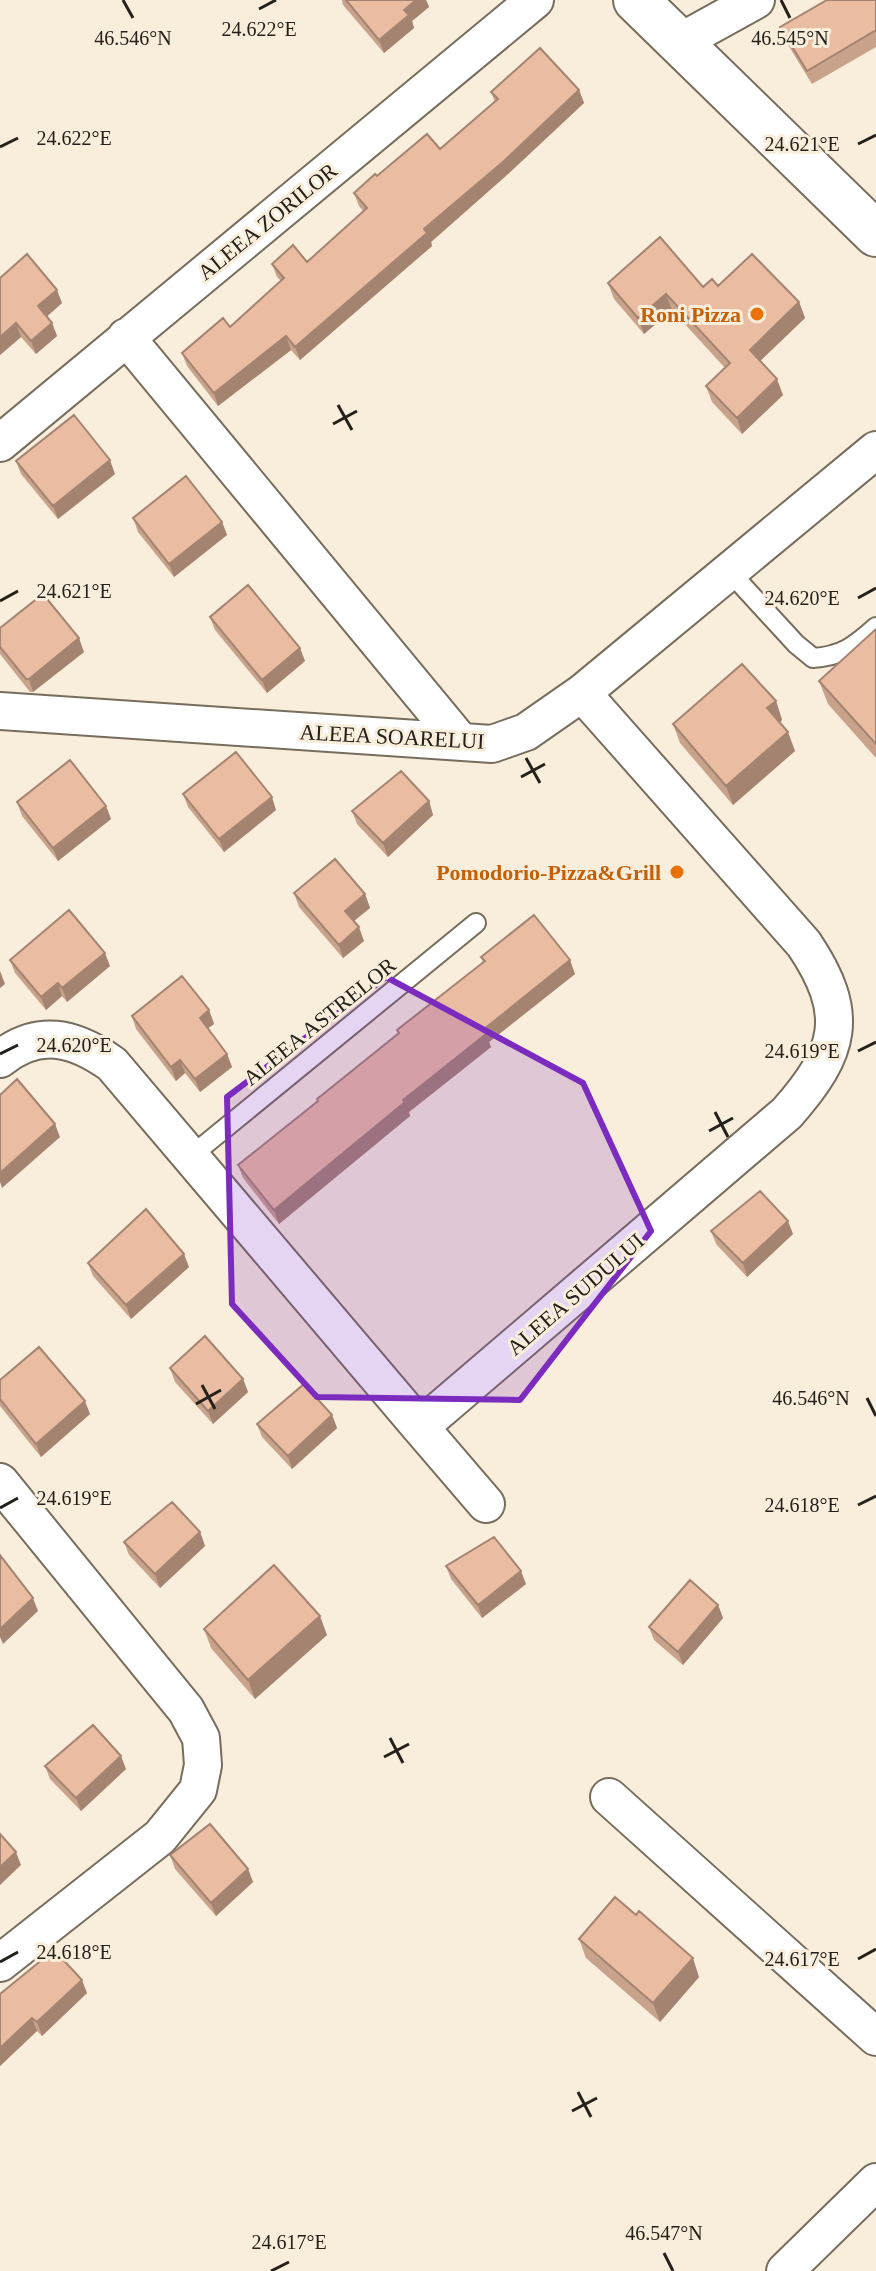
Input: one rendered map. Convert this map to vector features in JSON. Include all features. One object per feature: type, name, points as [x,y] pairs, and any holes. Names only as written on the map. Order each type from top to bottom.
[{"type":"main road","points":[[636,0],[876,234]]},
{"type":"street","name":"ALEEA ZORILOR","points":[[0,443],[535,0]]},
{"type":"street","points":[[680,42],[756,0]]},
{"type":"street","points":[[126,337],[460,741]]},
{"type":"street","name":"ALEEA SOARELUI","points":[[0,711],[492,744],[526,732],[582,693],[876,450]]},
{"type":"street","name":"ALEEA SUDULUI","points":[[420,1427],[787,1113],[809,1088],[825,1061],[835,1030],[833,1002],[823,972],[804,944],[582,693]]},
{"type":"street","points":[[0,1059],[16,1046],[41,1040],[67,1040],[89,1048],[112,1064],[486,1504]]},
{"type":"street","points":[[0,1482],[186,1710],[201,1738],[203,1765],[198,1790],[160,1837],[0,1963]]},
{"type":"street","points":[[609,1797],[876,2037]]},
{"type":"street","points":[[785,2271],[876,2182]]},
{"type":"lane","points":[[729,571],[796,644],[813,658],[834,656],[857,644],[876,627]]},
{"type":"lane","name":"ALEEA ASTRELOR","points":[[191,1156],[476,923]]},
{"type":"highlighted area","points":[[386,977],[583,1083],[651,1231],[520,1400],[317,1397],[232,1304],[227,1097]]},
{"type":"building","points":[[346,0],[416,0],[404,10],[409,15],[379,40]]},
{"type":"building","points":[[827,0],[876,0],[876,30],[807,71],[780,27]]},
{"type":"building","points":[[540,48],[579,90],[504,161],[424,229],[427,233],[295,347],[286,336],[214,393],[182,353],[223,318],[230,327],[284,278],[272,264],[293,245],[307,262],[367,208],[354,193],[375,174],[377,176],[427,134],[440,149],[498,99],[491,92]]},
{"type":"building","points":[[660,237],[703,287],[712,279],[718,286],[752,254],[799,302],[750,350],[777,379],[737,418],[706,386],[730,363],[666,294],[638,318],[608,283]]},
{"type":"building","points":[[27,254],[57,290],[38,306],[52,323],[31,341],[16,323],[0,337],[0,278]]},
{"type":"building","points":[[74,415],[110,460],[53,506],[16,461]]},
{"type":"building","points":[[186,476],[222,522],[169,564],[133,518]]},
{"type":"building","points":[[248,585],[300,648],[262,680],[210,617]]},
{"type":"building","points":[[43,594],[79,638],[26,679],[0,647],[0,628]]},
{"type":"building","points":[[876,629],[876,744],[819,681]]},
{"type":"building","points":[[742,664],[776,701],[767,708],[788,732],[726,786],[673,724]]},
{"type":"building","points":[[236,752],[272,797],[219,839],[183,794]]},
{"type":"building","points":[[70,760],[106,806],[53,848],[17,802]]},
{"type":"building","points":[[401,771],[429,801],[383,843],[352,811]]},
{"type":"building","points":[[335,859],[365,894],[345,911],[359,927],[339,945],[294,893]]},
{"type":"building","points":[[69,910],[105,953],[62,988],[58,983],[41,997],[10,960]]},
{"type":"building","points":[[534,915],[570,960],[483,1030],[486,1034],[274,1210],[238,1165],[399,1033],[397,1030],[485,961],[481,957]]},
{"type":"building","points":[[182,976],[209,1010],[200,1018],[227,1054],[195,1079],[180,1060],[171,1067],[132,1016]]},
{"type":"building","points":[[17,1079],[55,1124],[0,1173],[0,1095]]},
{"type":"building","points":[[760,1191],[788,1221],[743,1263],[711,1231]]},
{"type":"building","points":[[146,1209],[184,1254],[126,1305],[88,1263]]},
{"type":"building","points":[[205,1336],[243,1379],[208,1411],[170,1368]]},
{"type":"building","points":[[39,1347],[85,1401],[36,1444],[0,1399],[0,1380]]},
{"type":"building","points":[[304,1384],[332,1415],[288,1456],[257,1424]]},
{"type":"building","points":[[172,1502],[200,1532],[155,1574],[124,1542]]},
{"type":"building","points":[[494,1537],[521,1571],[478,1605],[446,1566]]},
{"type":"building","points":[[0,1555],[33,1598],[0,1629]]},
{"type":"building","points":[[274,1565],[320,1616],[248,1680],[204,1629]]},
{"type":"building","points":[[690,1580],[718,1605],[678,1652],[649,1627]]},
{"type":"building","points":[[93,1725],[121,1756],[76,1798],[45,1766]]},
{"type":"building","points":[[210,1824],[248,1869],[211,1903],[170,1855]]},
{"type":"building","points":[[0,1834],[16,1852],[0,1867]]},
{"type":"building","points":[[615,1897],[636,1915],[639,1911],[693,1958],[653,2003],[579,1939]]},
{"type":"building","points":[[54,1950],[82,1980],[37,2022],[32,2018],[0,2048],[0,1994]]},
{"type":"place","name":"Roni Pizza","points":[[757,314]]},
{"type":"place","name":"Pomodorio-Pizza&Grill","points":[[677,872]]}]
